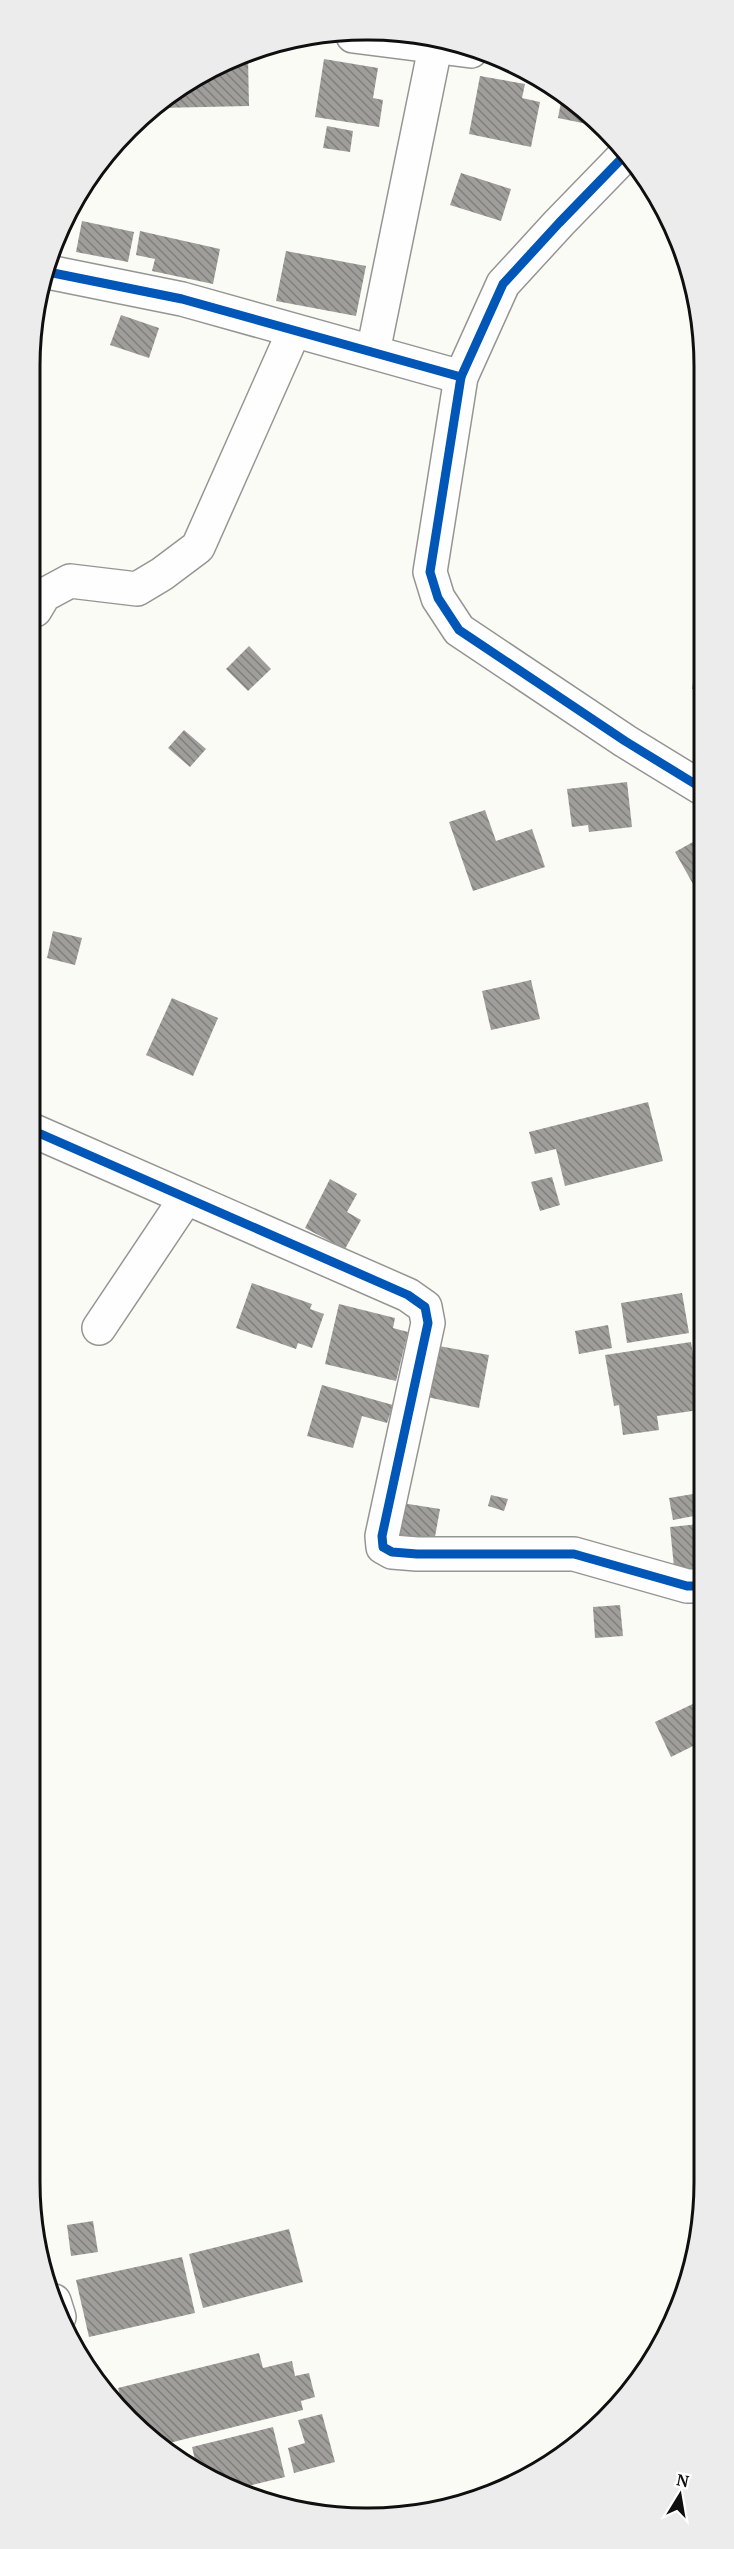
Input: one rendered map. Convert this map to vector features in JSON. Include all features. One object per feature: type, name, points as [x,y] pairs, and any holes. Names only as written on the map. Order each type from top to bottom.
[{"type":"street","points":[[373,352],[435,48]]},
{"type":"street","points":[[620,161],[503,284],[460,377],[430,572],[438,598],[459,630],[694,783]]},
{"type":"street","points":[[55,273],[182,299],[460,377]]},
{"type":"street","points":[[40,602],[44,595],[70,581],[137,589],[198,547],[294,331]]},
{"type":"street","points":[[40,1134],[408,1295],[425,1307],[428,1323],[382,1536],[383,1547],[392,1552],[417,1554],[574,1554],[687,1586],[694,1586]]},
{"type":"street","points":[[99,1328],[186,1198]]},
{"type":"building","points":[[324,59],[378,68],[373,98],[383,100],[379,127],[315,117]]},
{"type":"building","points":[[248,63],[249,106],[168,108],[204,84]]},
{"type":"building","points":[[480,76],[525,84],[522,98],[540,102],[531,147],[469,134]]},
{"type":"building","points":[[561,104],[583,123],[558,118]]},
{"type":"building","points":[[327,126],[353,131],[350,152],[323,148]]},
{"type":"building","points":[[461,173],[511,189],[501,221],[450,205]]},
{"type":"building","points":[[82,221],[134,232],[128,262],[76,252]]},
{"type":"building","points":[[140,231],[220,249],[213,284],[152,271],[155,259],[136,255]]},
{"type":"building","points":[[286,251],[366,266],[356,316],[276,301]]},
{"type":"building","points":[[121,315],[159,328],[149,358],[110,345]]},
{"type":"building","points":[[249,646],[271,669],[248,691],[226,669]]},
{"type":"building","points":[[184,730],[206,749],[190,767],[168,748]]},
{"type":"building","points":[[627,782],[632,827],[589,832],[588,825],[572,827],[567,789]]},
{"type":"building","points":[[485,810],[496,841],[532,829],[545,867],[473,891],[449,822]]},
{"type":"building","points":[[694,841],[694,883],[693,884],[675,852]]},
{"type":"building","points":[[53,931],[82,938],[75,965],[47,958]]},
{"type":"building","points":[[531,980],[540,1019],[491,1030],[482,991]]},
{"type":"building","points":[[172,998],[218,1018],[193,1076],[146,1055]]},
{"type":"building","points":[[648,1102],[663,1161],[565,1186],[556,1149],[535,1154],[529,1132]]},
{"type":"building","points":[[552,1177],[560,1205],[540,1211],[531,1182]]},
{"type":"building","points":[[330,1179],[357,1194],[347,1212],[361,1220],[345,1249],[305,1228]]},
{"type":"building","points":[[252,1283],[312,1304],[310,1309],[324,1314],[312,1348],[298,1343],[296,1349],[236,1328]]},
{"type":"building","points":[[682,1293],[689,1333],[627,1343],[621,1303]]},
{"type":"building","points":[[339,1304],[395,1318],[393,1328],[408,1332],[396,1381],[325,1364]]},
{"type":"building","points":[[608,1325],[612,1348],[579,1354],[575,1331]]},
{"type":"building","points":[[691,1342],[694,1361],[694,1411],[657,1416],[659,1430],[623,1435],[619,1405],[614,1406],[605,1355]]},
{"type":"building","points":[[433,1345],[489,1355],[479,1408],[422,1396]]},
{"type":"building","points":[[322,1385],[393,1405],[387,1423],[362,1416],[353,1448],[307,1436]]},
{"type":"building","points":[[694,1494],[694,1516],[673,1520],[669,1498]]},
{"type":"building","points":[[491,1495],[508,1499],[504,1511],[488,1506]]},
{"type":"building","points":[[402,1503],[440,1509],[433,1548],[394,1541]]},
{"type":"building","points":[[694,1525],[694,1575],[675,1577],[670,1527]]},
{"type":"building","points":[[620,1605],[623,1636],[595,1638],[593,1607]]},
{"type":"building","points":[[694,1703],[694,1746],[671,1757],[655,1722]]},
{"type":"building","points":[[93,2221],[98,2252],[71,2256],[67,2225]]},
{"type":"building","points":[[289,2229],[303,2282],[203,2308],[189,2254]]},
{"type":"building","points":[[182,2257],[195,2313],[89,2337],[76,2280]]},
{"type":"building","points":[[259,2353],[263,2368],[292,2361],[295,2376],[309,2373],[315,2397],[301,2401],[303,2410],[170,2443],[136,2413],[120,2395],[118,2388]]},
{"type":"building","points":[[322,2414],[335,2462],[294,2473],[288,2448],[305,2443],[298,2420]]},
{"type":"building","points":[[273,2427],[285,2477],[248,2486],[195,2459],[192,2447]]},
{"type":"cycle path","points":[[620,161],[503,284],[461,377],[430,572],[438,598],[459,630],[625,741],[694,783]]},
{"type":"cycle path","points":[[55,273],[182,299],[461,377]]},
{"type":"cycle path","points":[[40,1134],[408,1295],[425,1307],[428,1323],[382,1536],[383,1547],[392,1552],[417,1554],[574,1554],[687,1586],[694,1586]]}]
